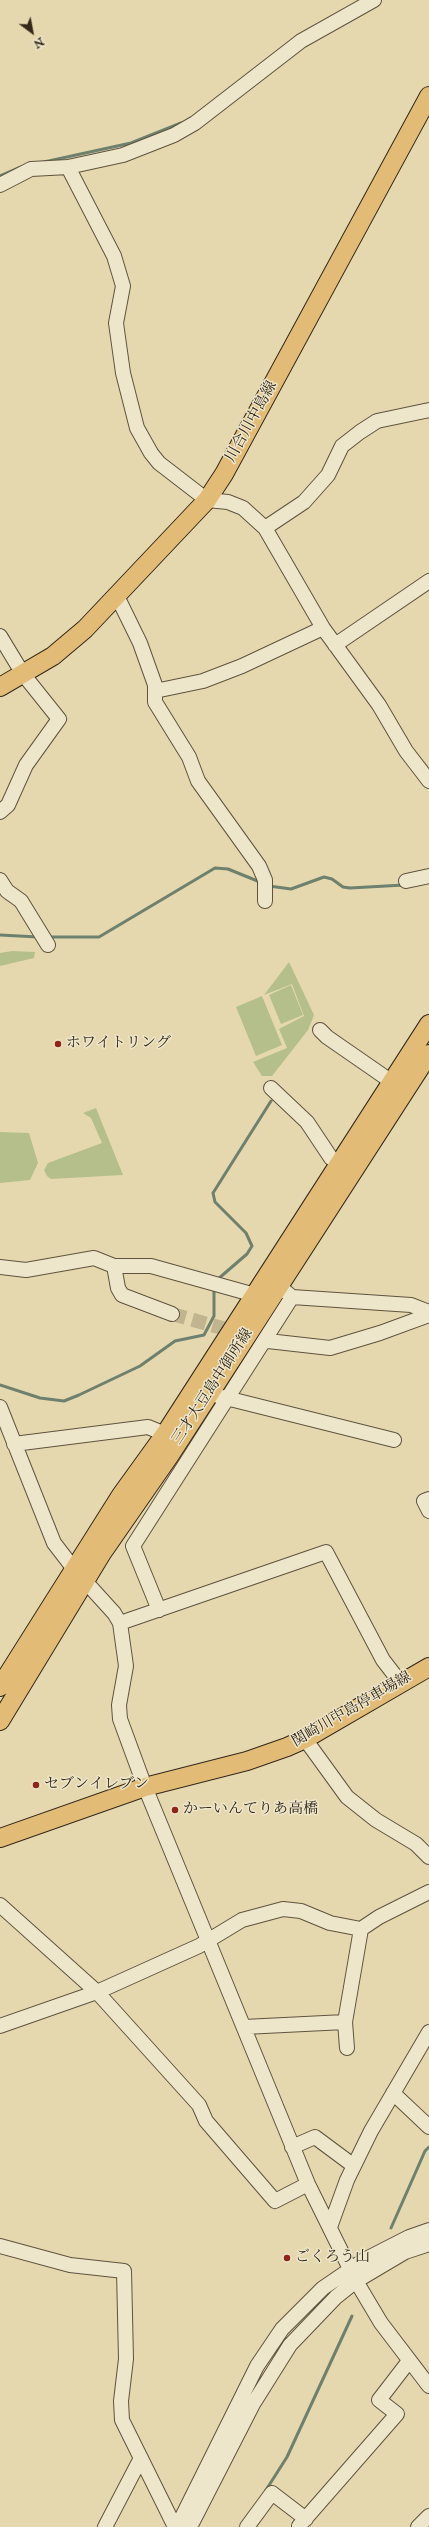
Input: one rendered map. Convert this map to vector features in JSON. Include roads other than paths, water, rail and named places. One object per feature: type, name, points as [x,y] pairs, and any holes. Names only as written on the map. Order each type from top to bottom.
[{"type":"main road","name":"川合川中島線","points":[[0,687],[53,656],[85,629],[207,500],[227,468],[429,96]]},
{"type":"main road","name":"三才大豆島中御所線","points":[[0,1721],[121,1495],[165,1434],[429,1024]]},
{"type":"main road","name":"三才大豆島中御所線","points":[[0,1687],[79,1575],[218,1396],[279,1285],[429,1054]]},
{"type":"main road","name":"関崎川中島停車場線","points":[[0,1838],[145,1787],[247,1762],[305,1739],[400,1682],[429,1667]]},
{"type":"street","points":[[0,186],[31,169],[68,167],[123,155],[174,135],[195,123],[301,41],[374,0]]},
{"type":"street","points":[[68,167],[108,239],[123,286],[116,323],[123,373],[137,428],[159,462],[207,500],[228,502],[243,508],[264,528],[323,628],[429,781]]},
{"type":"street","points":[[264,528],[304,502],[328,475],[342,446],[360,432],[377,421],[429,410]]},
{"type":"street","points":[[335,645],[429,582]]},
{"type":"street","points":[[117,596],[140,642],[155,691],[155,702],[189,756],[198,781],[259,866],[265,890]]},
{"type":"street","points":[[155,691],[202,681],[242,666],[323,628]]},
{"type":"street","points":[[0,636],[23,674],[59,719],[26,765],[8,805],[0,812]]},
{"type":"street","points":[[406,880],[429,876]]},
{"type":"street","points":[[0,880],[7,892],[21,901],[45,941]]},
{"type":"street","points":[[320,1030],[327,1037],[392,1082]]},
{"type":"street","points":[[271,1088],[307,1122],[331,1158],[339,1164]]},
{"type":"street","points":[[0,1267],[26,1270],[94,1258],[114,1266],[151,1266],[255,1294]]},
{"type":"street","points":[[114,1266],[118,1288],[122,1295],[172,1314]]},
{"type":"street","points":[[279,1285],[292,1297],[410,1305],[429,1312]]},
{"type":"street","points":[[159,1610],[133,1546],[218,1396],[292,1297]]},
{"type":"street","points":[[268,1341],[330,1348],[380,1333],[429,1315]]},
{"type":"street","points":[[218,1396],[305,1416],[394,1440]]},
{"type":"street","points":[[0,1407],[54,1542],[79,1575],[114,1613],[120,1624],[126,1666],[119,1704],[120,1719],[145,1787],[308,2184],[353,2275],[381,2323],[409,2362],[429,2386]]},
{"type":"street","points":[[14,1444],[148,1427],[165,1434]]},
{"type":"street","points":[[429,1499],[424,1500],[429,1511]]},
{"type":"street","points":[[120,1624],[326,1552],[383,1660],[400,1682]]},
{"type":"street","points":[[305,1739],[347,1797],[376,1820],[416,1844],[429,1857]]},
{"type":"street","points":[[0,2026],[97,1992],[209,1940],[242,1920],[283,1909],[301,1910],[330,1923],[361,1929],[379,1917],[429,1892]]},
{"type":"street","points":[[0,1905],[97,1992],[198,2106],[206,2121],[275,2201],[308,2184]]},
{"type":"street","points":[[347,2048],[345,2022],[361,1929]]},
{"type":"street","points":[[244,2027],[345,2022]]},
{"type":"street","points":[[330,2227],[354,2166],[371,2131],[429,2032]]},
{"type":"street","points":[[393,2093],[429,2127]]},
{"type":"street","points":[[292,2147],[315,2137],[354,2166]]},
{"type":"street","points":[[190,2527],[253,2404],[276,2364],[305,2327],[353,2275],[409,2237],[429,2230]]},
{"type":"street","points":[[176,2527],[257,2366],[268,2347],[301,2308],[323,2288],[405,2252],[429,2244]]},
{"type":"street","points":[[0,2246],[70,2265],[124,2271],[126,2359],[121,2401],[122,2420],[176,2527]]},
{"type":"street","points":[[247,2527],[272,2493],[302,2523],[397,2414],[379,2400],[409,2362]]},
{"type":"street","points":[[105,2527],[140,2458]]},
{"type":"street","points":[[418,2527],[429,2516]]},
{"type":"street","points":[[418,2527],[429,2522]]},
{"type":"waterway","points":[[44,162],[131,143],[181,123]]},
{"type":"waterway","points":[[0,176],[21,167]]},
{"type":"waterway","points":[[47,937],[99,937],[215,868],[228,869],[260,882]]},
{"type":"waterway","points":[[269,886],[291,889],[324,877],[332,879],[343,887],[350,888],[404,885]]},
{"type":"waterway","points":[[0,935],[38,937]]},
{"type":"waterway","points":[[218,1279],[247,1254],[252,1246],[246,1233],[215,1202],[213,1193],[271,1101]]},
{"type":"waterway","points":[[0,1385],[40,1398],[64,1401],[79,1395],[140,1366],[175,1341],[204,1335],[214,1316],[214,1288]]},
{"type":"waterway","points":[[391,2228],[425,2151],[429,2147]]},
{"type":"waterway","points":[[266,2490],[287,2457],[352,2316]]},
{"type":"tunnel","points":[[172,1314],[240,1333]]},
{"type":"place","name":"ホワイトリング","points":[[58,1044]]},
{"type":"place","name":"セブンイレブン","points":[[36,1785]]},
{"type":"place","name":"かーいんてりあ高橋","points":[[175,1810]]},
{"type":"place","name":"ごくろう山","points":[[287,2258]]}]
